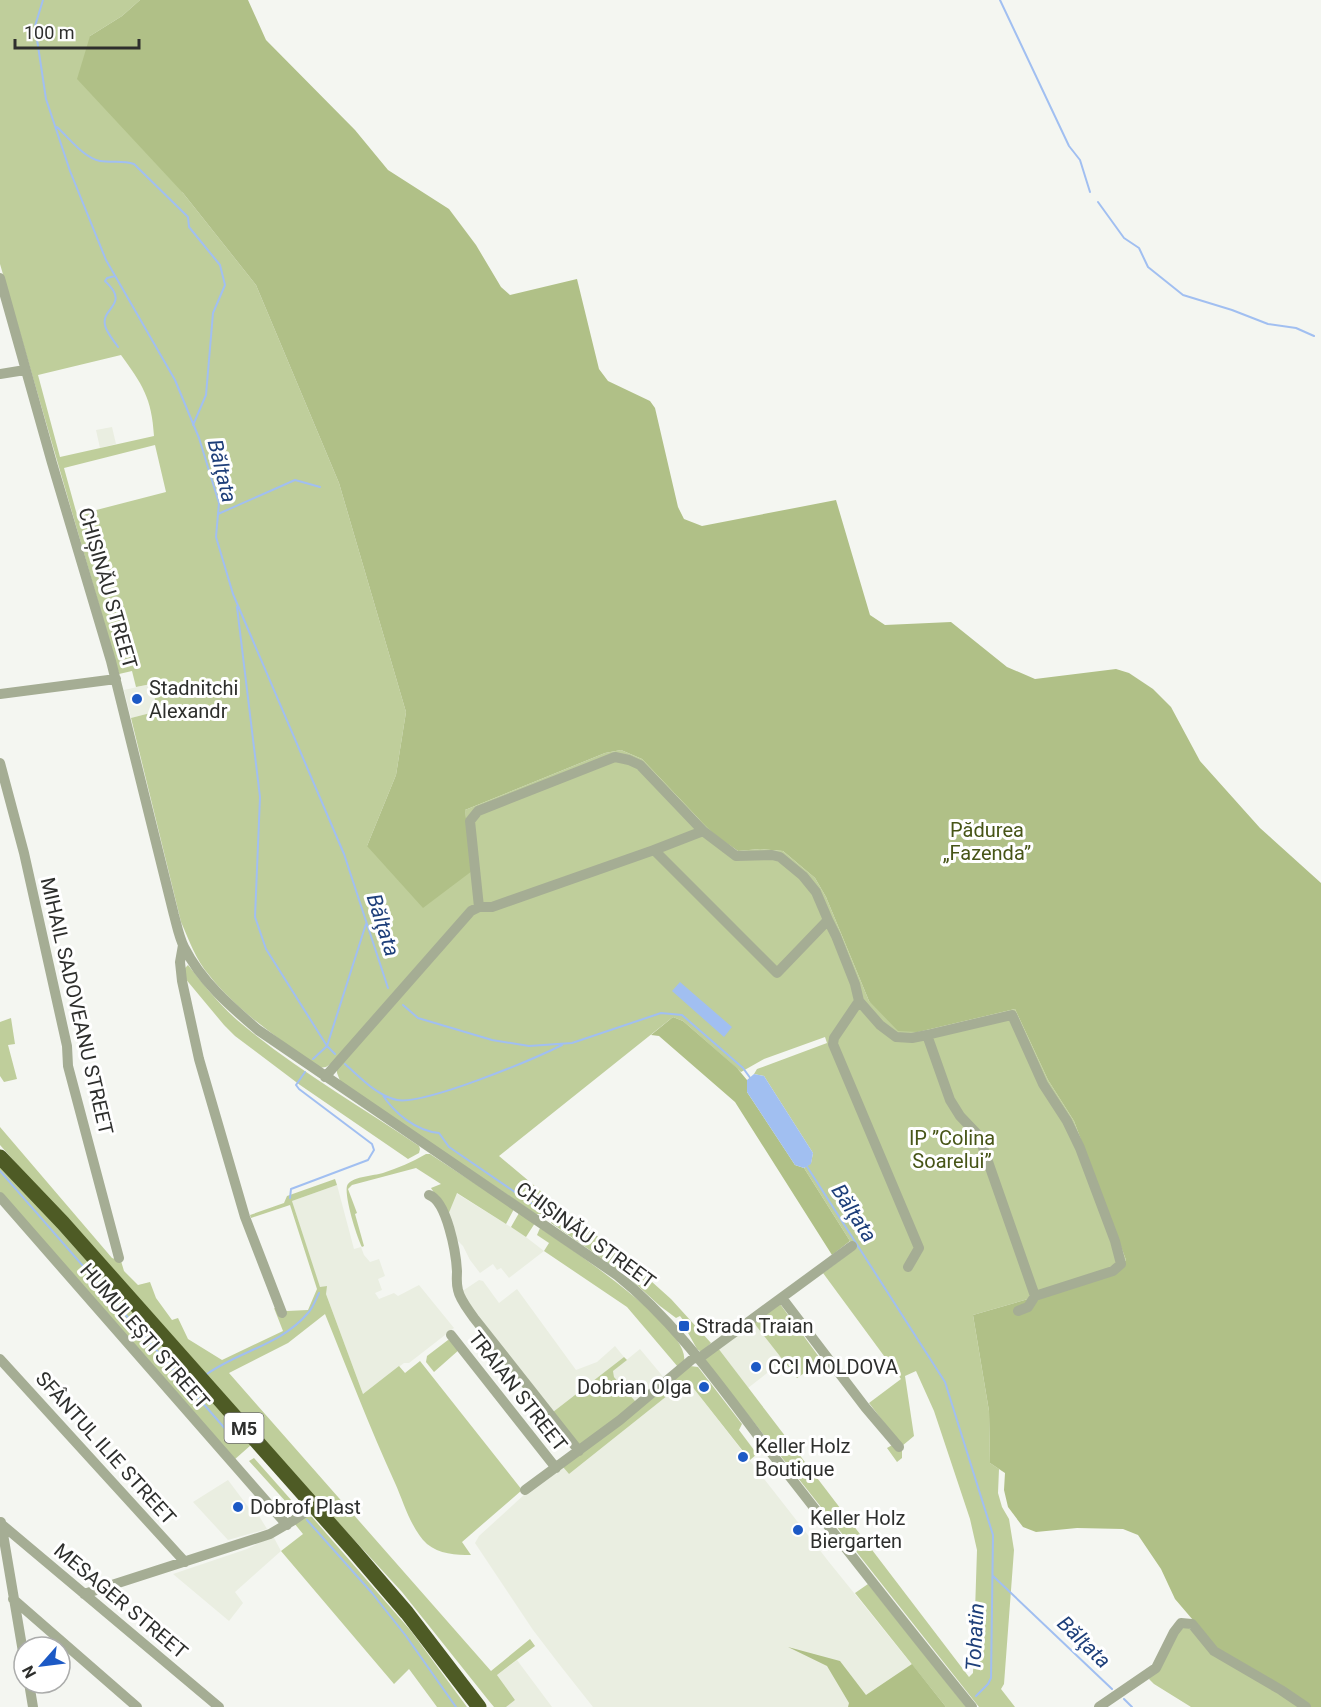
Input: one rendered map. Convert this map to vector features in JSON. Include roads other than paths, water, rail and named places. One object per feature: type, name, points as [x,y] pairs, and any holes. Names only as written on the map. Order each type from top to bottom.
[{"type":"highway","name":"M5","points":[[0,1157],[63,1223],[407,1612],[480,1707]]},
{"type":"street","name":"CHIȘINĂU STREET","points":[[0,278],[116,679],[174,915],[183,945],[198,970],[226,1002],[258,1030],[617,1275],[641,1294],[664,1317],[697,1357],[969,1704]]},
{"type":"street","points":[[0,374],[25,370]]},
{"type":"street","points":[[0,694],[116,679]]},
{"type":"street","points":[[479,907],[470,821],[478,811],[615,757],[640,765],[703,831],[736,856],[772,855],[780,857],[803,876],[816,892],[836,936],[855,984],[859,1001],[880,1025],[896,1037],[912,1038],[1012,1015],[1043,1084],[1068,1121],[1080,1148],[1121,1264],[1113,1271],[1035,1296],[1028,1306],[1018,1311]]},
{"type":"street","name":"MIHAIL SADOVEANU STREET","points":[[0,763],[24,853],[67,1046],[68,1066],[119,1258]]},
{"type":"street","points":[[325,1077],[471,911],[479,907],[492,907],[703,831]]},
{"type":"street","points":[[654,850],[777,973],[828,920]]},
{"type":"street","name":"CHIȘINĂU STREET","points":[[183,945],[180,962],[182,981],[199,1059],[245,1217],[282,1313]]},
{"type":"street","points":[[859,1001],[834,1038],[833,1044],[919,1248],[908,1267]]},
{"type":"street","points":[[927,1035],[950,1100],[960,1116],[979,1136],[1035,1296]]},
{"type":"street","name":"TRAIAN STREET","points":[[429,1195],[436,1200],[455,1249],[456,1286],[459,1294],[474,1318],[579,1451]]},
{"type":"street","name":"HUMULEȘTI STREET","points":[[0,1197],[287,1525]]},
{"type":"street","name":"TRAIAN STREET","points":[[525,1490],[620,1420],[697,1357],[852,1246]]},
{"type":"street","points":[[782,1298],[864,1407],[899,1447]]},
{"type":"street","name":"TRAIAN STREET","points":[[451,1335],[556,1468]]},
{"type":"street","name":"SFÂNTUL ILIE STREET","points":[[0,1359],[185,1562]]},
{"type":"street","points":[[84,1594],[250,1541],[287,1525],[314,1506]]},
{"type":"street","points":[[0,1522],[20,1635]]},
{"type":"street","name":"MESAGER STREET","points":[[0,1522],[219,1707]]},
{"type":"street","points":[[13,1599],[137,1707]]},
{"type":"street","points":[[1099,1707],[1156,1668],[1181,1623],[1192,1624],[1214,1651],[1306,1707]]},
{"type":"water","points":[[680,982],[732,1027],[724,1037],[672,991]]},
{"type":"water","points":[[754,1074],[764,1076],[813,1153],[811,1164],[804,1168],[795,1165],[747,1092],[747,1080]]},
{"type":"waterway","name":"Bălţata","points":[[43,0],[35,26],[46,99],[70,171],[106,260],[175,380],[199,438],[219,503],[216,537],[233,594],[344,854],[388,988]]},
{"type":"waterway","points":[[1000,0],[1069,146],[1080,160],[1090,192]]},
{"type":"waterway","points":[[57,127],[83,152],[94,159],[134,164],[188,217],[189,227],[220,265],[225,285],[213,313],[206,395],[193,425]]},
{"type":"waterway","points":[[1098,202],[1124,238],[1139,248],[1148,267],[1183,295],[1268,324],[1296,328],[1314,336]]},
{"type":"waterway","points":[[115,276],[105,281],[115,295],[115,301],[107,314],[105,325],[118,347]]},
{"type":"waterway","points":[[218,514],[295,480],[320,487]]},
{"type":"waterway","points":[[237,607],[260,797],[255,917],[266,949],[327,1046],[335,1054]]},
{"type":"waterway","points":[[313,1059],[327,1046],[366,924]]},
{"type":"waterway","name":"Bălţata","points":[[403,1005],[418,1018],[492,1040],[529,1046],[572,1043],[661,1013],[682,1015],[743,1068],[751,1079]]},
{"type":"waterway","points":[[345,1064],[383,1095],[397,1100],[411,1100],[480,1080],[562,1045]]},
{"type":"waterway","points":[[290,1198],[291,1189],[368,1160],[374,1150],[372,1144],[299,1089],[296,1085],[305,1072]]},
{"type":"waterway","points":[[382,1094],[406,1120],[422,1129],[439,1133],[449,1147],[541,1210]]},
{"type":"waterway","name":"Bălţata","points":[[806,1165],[945,1382],[993,1535],[991,1678],[976,1696]]},
{"type":"waterway","points":[[0,1171],[235,1440]]},
{"type":"waterway","points":[[207,1374],[285,1333],[310,1311],[319,1293]]},
{"type":"waterway","points":[[189,1388],[194,1384]]},
{"type":"waterway","points":[[307,1520],[372,1593],[406,1636],[456,1707]]},
{"type":"waterway","name":"Bălţata","points":[[993,1576],[1112,1689]]},
{"type":"waterway","name":"Bălţata","points":[[1124,1699],[1132,1707]]},
{"type":"place","name":"Stadnitchi Alexandr","points":[[137,699]]},
{"type":"place","name":"Strada Traian","points":[[684,1326]]},
{"type":"place","name":"CCI MOLDOVA","points":[[756,1367]]},
{"type":"place","name":"Dobrian Olga","points":[[704,1387]]},
{"type":"place","name":"Keller Holz Boutique","points":[[743,1457]]},
{"type":"place","name":"Dobrof Plast","points":[[238,1507]]},
{"type":"place","name":"Keller Holz Biergarten","points":[[798,1530]]},
{"type":"park label","name":"Pădurea „Fazenda”","points":[[987,842]]},
{"type":"park label","name":"IP ”Colina Soarelui”","points":[[952,1150]]},
{"type":"water label","name":"Tohatin","points":[[975,1637]]}]
